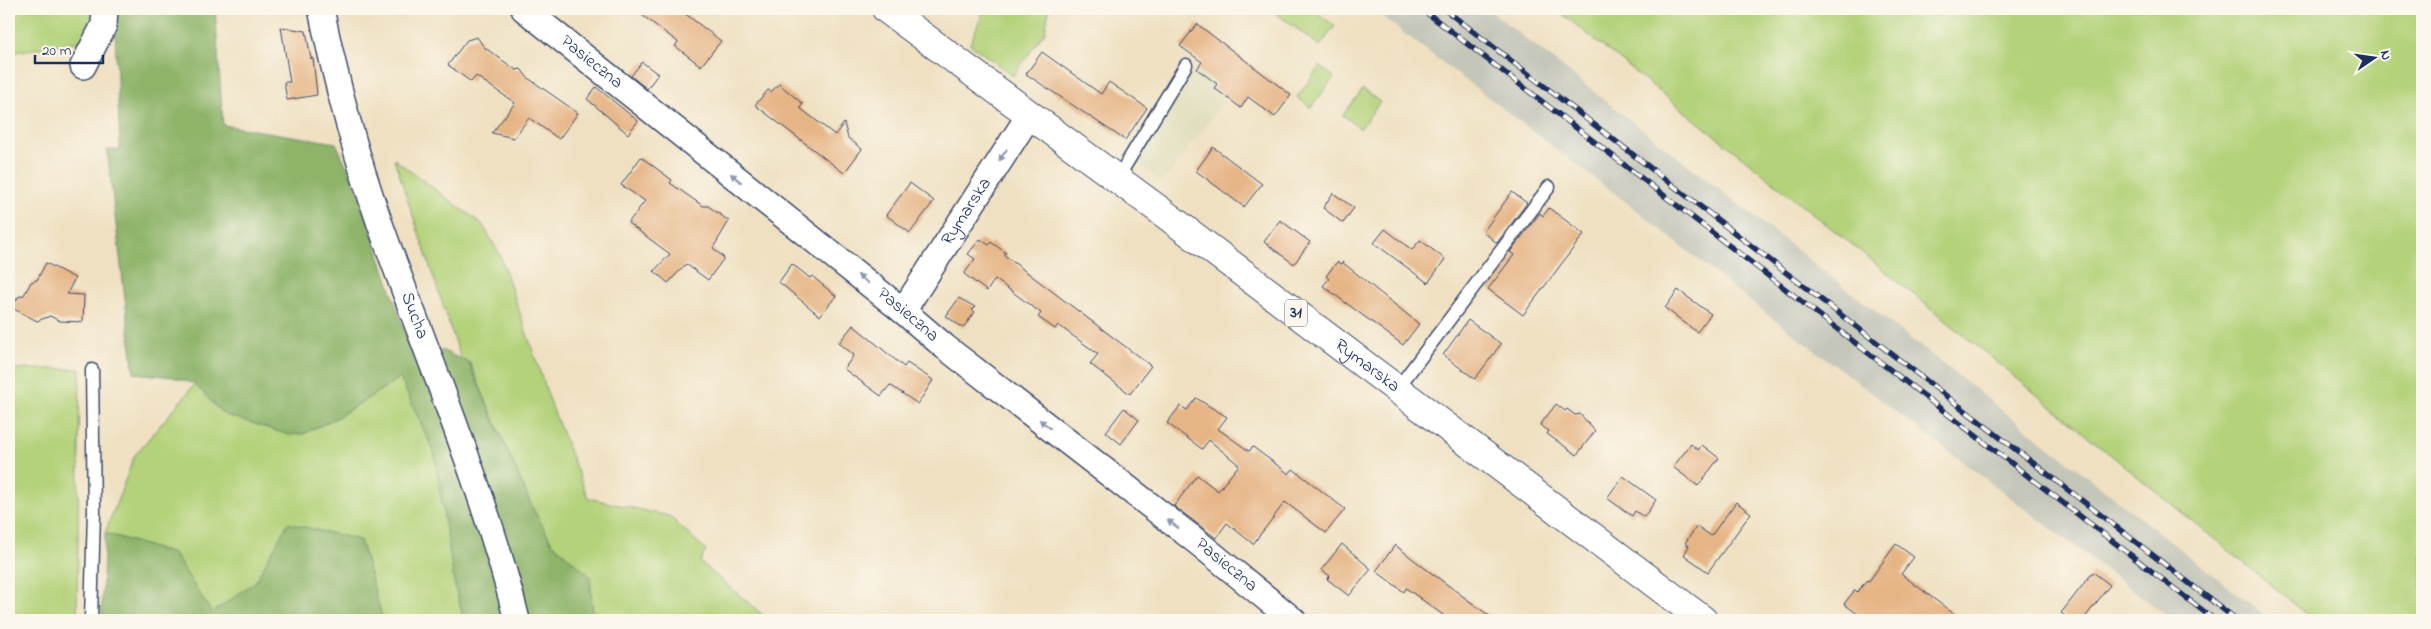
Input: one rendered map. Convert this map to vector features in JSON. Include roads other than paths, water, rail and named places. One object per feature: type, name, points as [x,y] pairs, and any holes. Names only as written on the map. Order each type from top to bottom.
[{"type":"main road","name":"Rymarska","points":[[886,9],[1117,179],[1703,620]]},
{"type":"street","points":[[83,66],[104,25],[105,9]]},
{"type":"street","name":"Sucha","points":[[321,9],[336,82],[358,155],[489,521],[517,620]]},
{"type":"street","name":"Pasieczna","points":[[524,9],[903,311],[945,347],[1196,541],[1292,620]]},
{"type":"street","name":"Rymarska","points":[[903,311],[1030,114]]},
{"type":"lane","points":[[1117,179],[1186,64]]},
{"type":"lane","points":[[1397,389],[1550,187]]},
{"type":"lane","points":[[91,620],[94,512],[92,370]]},
{"type":"railway","points":[[1422,9],[2215,620]]},
{"type":"railway","points":[[1444,9],[2237,620]]}]
